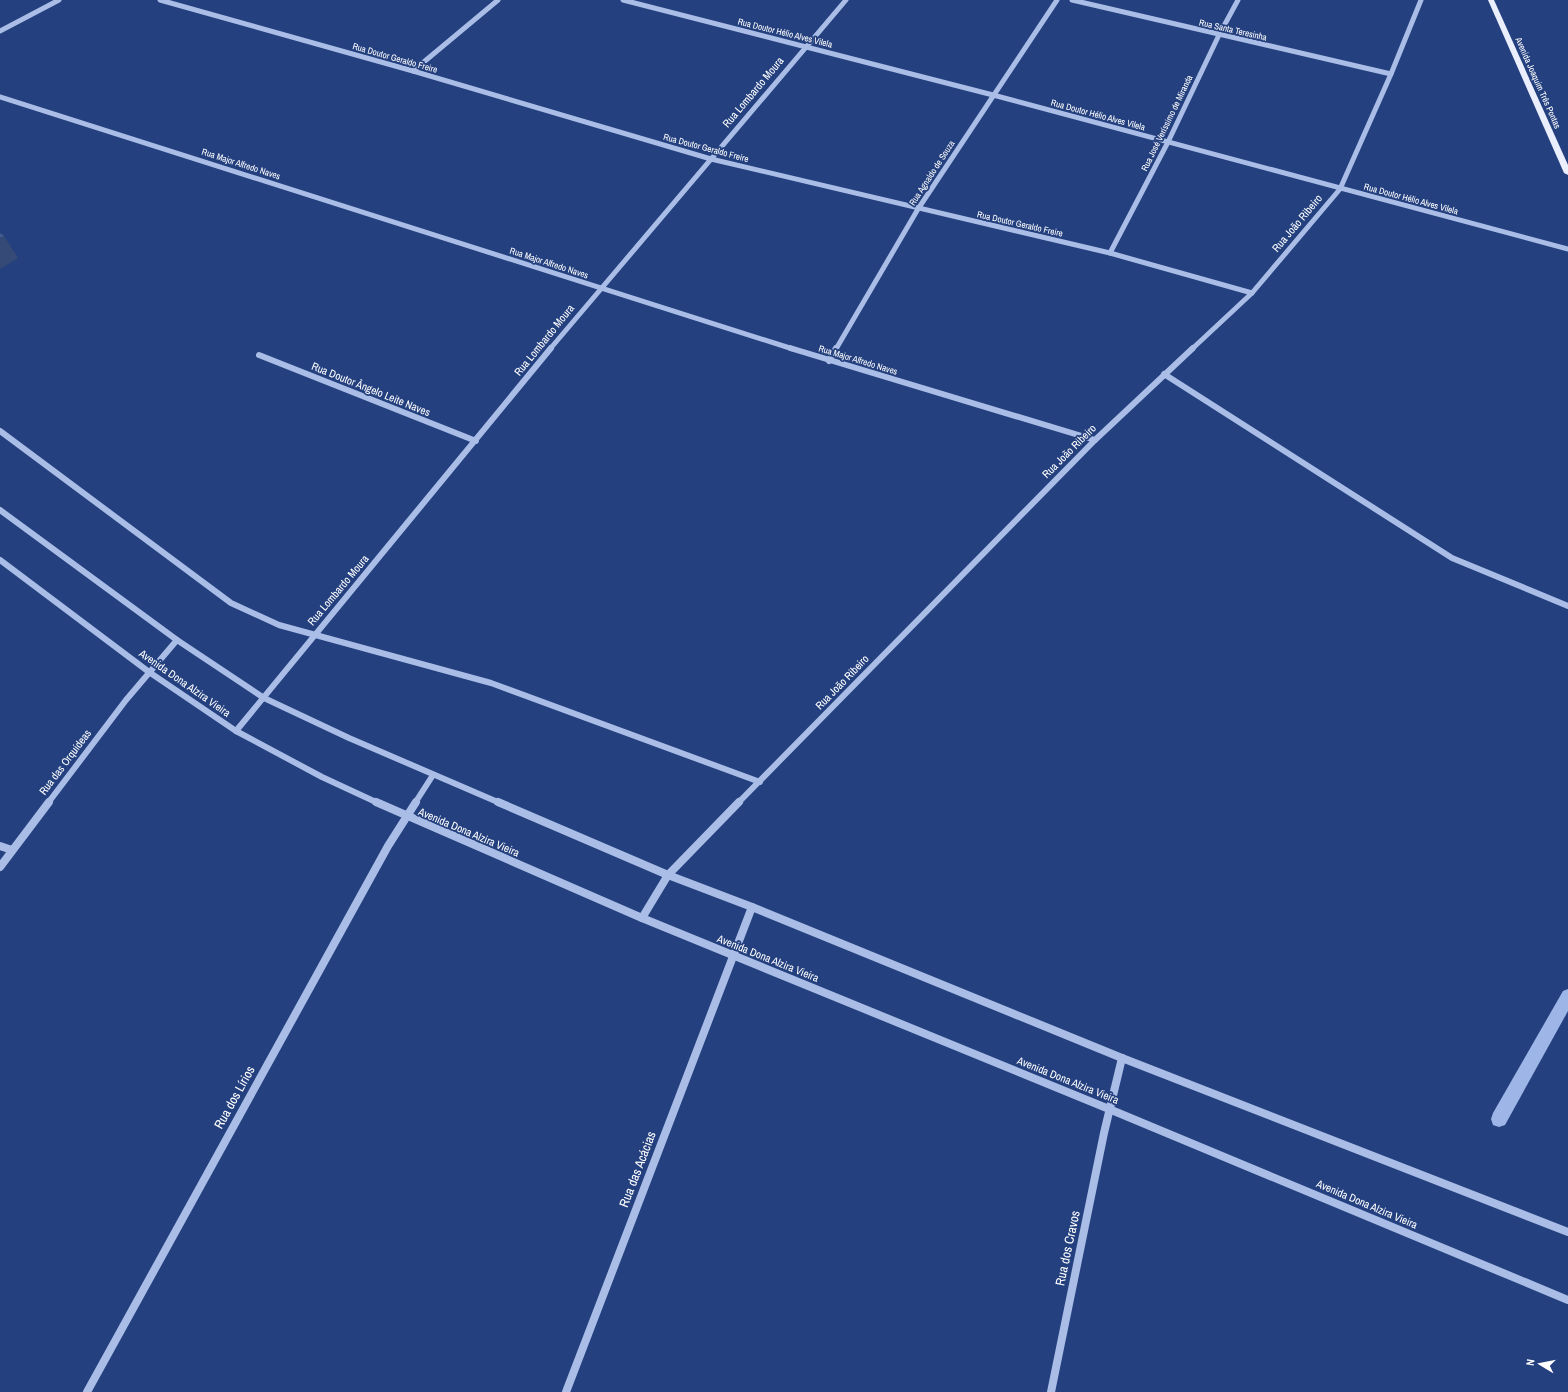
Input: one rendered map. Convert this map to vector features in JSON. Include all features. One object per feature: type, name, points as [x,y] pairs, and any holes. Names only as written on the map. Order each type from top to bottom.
[{"type":"main road","name":"Avenida Joaquim Três Pontas","points":[[1491,0],[1568,173]]},
{"type":"street","points":[[0,31],[59,0]]},
{"type":"street","name":"Rua Doutor Geraldo Freire","points":[[160,0],[413,71],[711,159],[918,209],[1110,253],[1252,292]]},
{"type":"street","points":[[413,71],[498,0]]},
{"type":"street","name":"Rua Doutor Hélio Alves Vilela","points":[[623,0],[993,95],[1568,249]]},
{"type":"street","name":"Rua Lombardo Moura","points":[[236,731],[600,289],[846,0]]},
{"type":"street","name":"Rua Agnaldo de Souza","points":[[829,361],[918,209],[1057,0]]},
{"type":"street","name":"Rua Santa Teresinha","points":[[1072,0],[1391,74]]},
{"type":"street","name":"Rua José Veríssimo de Miranda","points":[[1110,253],[1168,142],[1219,35],[1238,0]]},
{"type":"street","name":"Rua João Ribeiro","points":[[642,918],[668,875],[1095,440],[1252,292],[1340,189],[1391,74],[1421,0]]},
{"type":"street","name":"Rua Major Alfredo Naves","points":[[0,97],[829,361],[1095,440]]},
{"type":"street","name":"Rua Doutor Ângelo Leite Naves","points":[[259,355],[476,441]]},
{"type":"street","points":[[1164,374],[1452,558],[1568,606]]},
{"type":"street","points":[[0,431],[231,603],[279,625],[492,682],[760,782]]},
{"type":"street","points":[[0,510],[176,640],[264,698],[349,738],[668,875],[752,907],[1122,1058],[1568,1232]]},
{"type":"street","name":"Avenida Dona Alzira Vieira","points":[[0,560],[149,672],[236,731],[322,778],[406,816],[732,956],[1109,1109],[1568,1300]]},
{"type":"street","name":"Rua das Orquídeas","points":[[0,866],[149,672],[176,640]]},
{"type":"street","name":"Rua dos Lírios","points":[[87,1392],[406,816],[433,775]]},
{"type":"street","points":[[0,846],[12,850]]},
{"type":"street","name":"Rua das Acácias","points":[[566,1392],[752,907]]},
{"type":"street","name":"Rua dos Cravos","points":[[1051,1392],[1109,1109],[1122,1058]]},
{"type":"waterway","points":[[1499,1119],[1568,996]]}]
